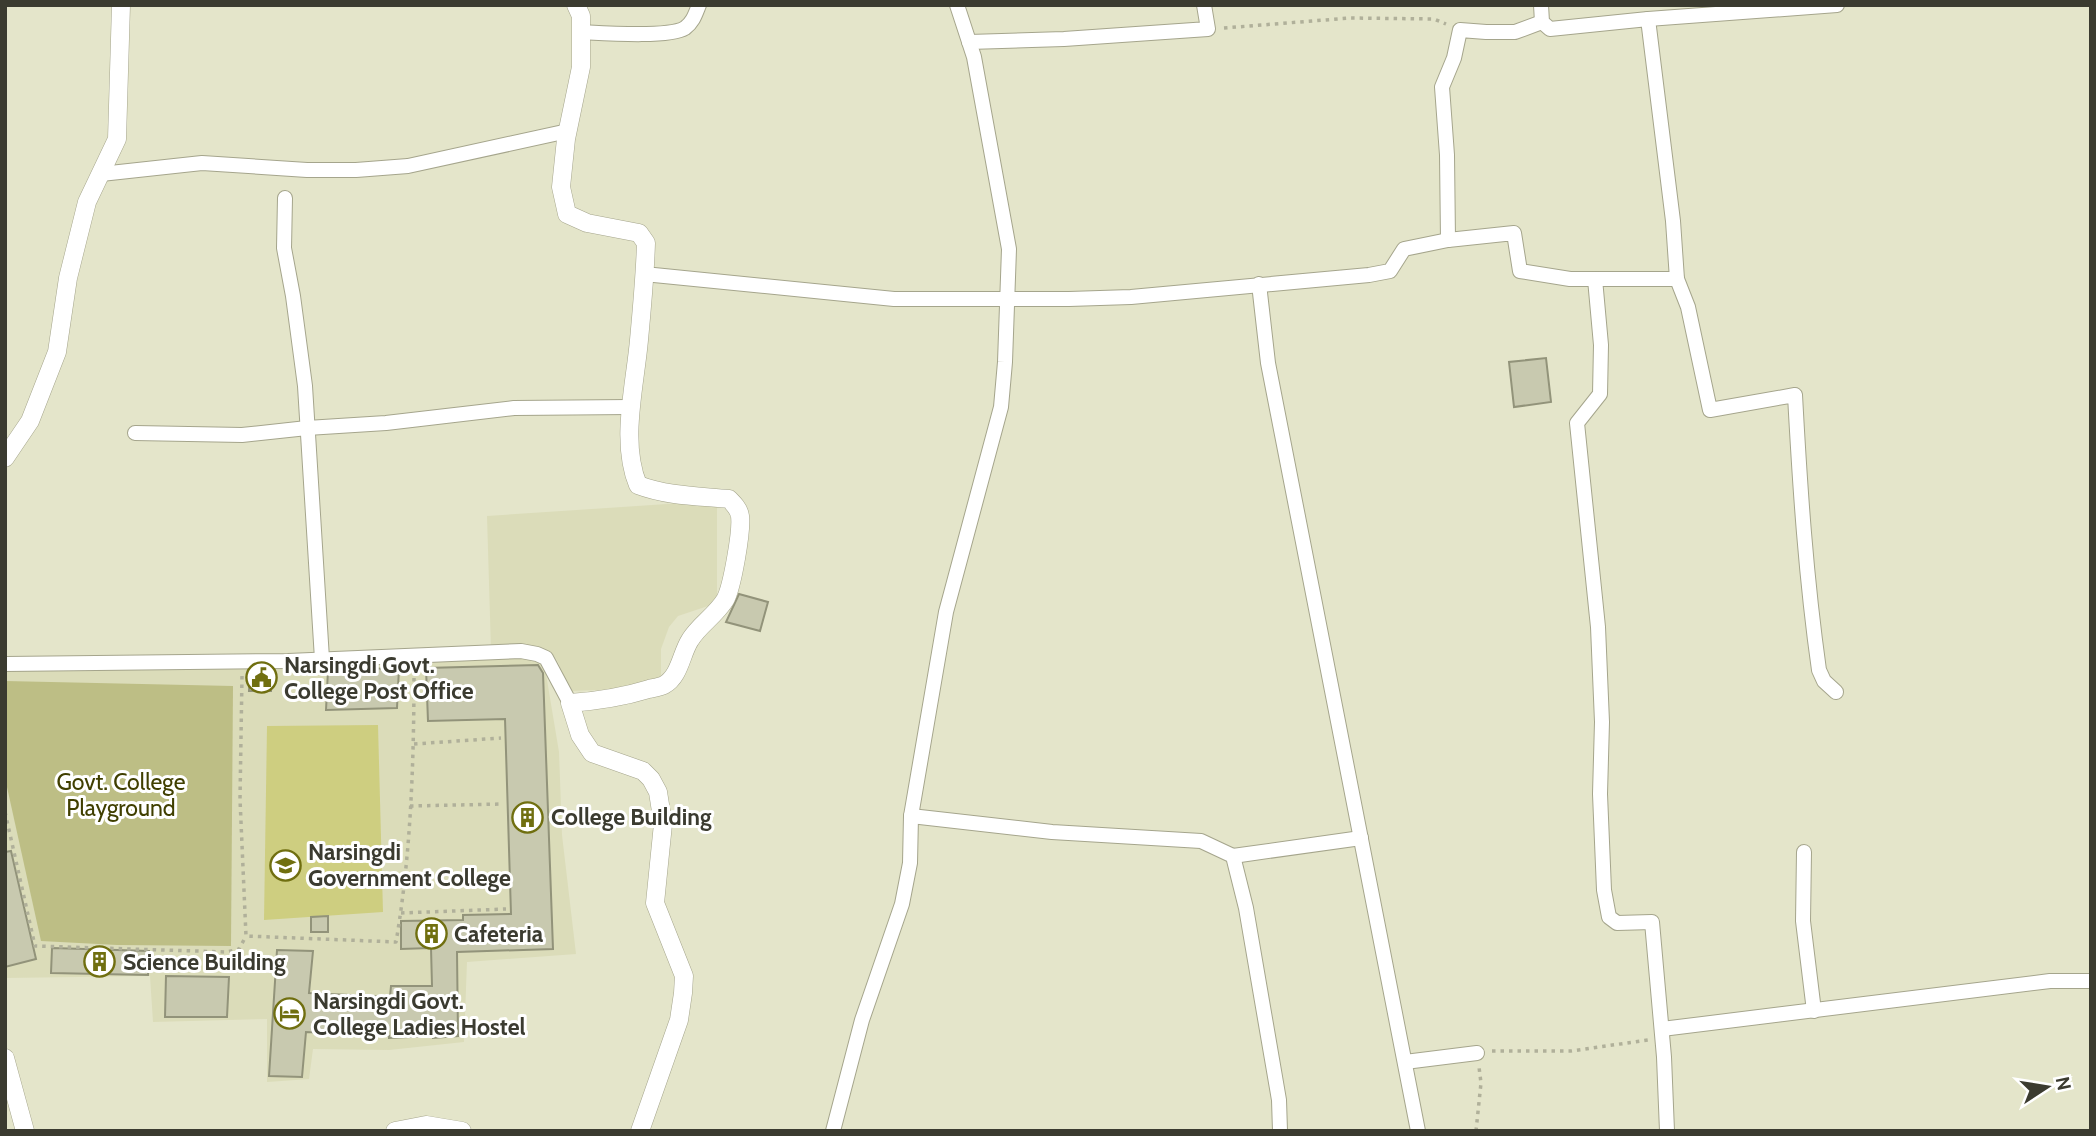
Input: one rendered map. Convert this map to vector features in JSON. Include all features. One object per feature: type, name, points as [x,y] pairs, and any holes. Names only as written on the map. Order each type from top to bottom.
[{"type":"street","points":[[5,458],[30,421],[57,352],[68,278],[87,202],[117,139],[121,5]]},
{"type":"street","points":[[570,703],[605,700],[664,685],[676,674],[692,636],[726,599],[733,582],[740,517],[736,506],[729,499],[654,491],[638,485],[632,470],[630,407],[639,342],[646,243],[639,233],[587,222],[568,214],[561,187],[568,131],[581,67],[581,16],[576,5]]},
{"type":"street","points":[[581,32],[647,34],[682,30],[694,20],[699,5]]},
{"type":"street","points":[[833,1131],[862,1020],[902,904],[909,863],[911,816],[946,612],[1000,407],[1009,249],[976,70],[957,5]]},
{"type":"street","points":[[969,41],[1065,39],[1208,29],[1204,5]]},
{"type":"street","points":[[1541,5],[1542,22],[1550,29],[1837,5]]},
{"type":"street","points":[[1648,19],[1673,221],[1677,279],[1688,307],[1710,411],[1795,395],[1803,537],[1819,670],[1824,681],[1836,692]]},
{"type":"street","points":[[1448,240],[1447,155],[1442,87],[1454,58],[1460,30],[1515,32],[1542,22]]},
{"type":"street","points":[[101,174],[202,163],[307,170],[408,166],[568,131]]},
{"type":"street","points":[[285,198],[284,248],[303,373],[322,659]]},
{"type":"street","points":[[644,274],[894,299],[1131,297],[1369,275],[1390,271],[1404,249],[1448,240],[1514,233],[1520,271],[1570,279],[1677,279]]},
{"type":"street","points":[[1595,279],[1601,345],[1600,394],[1577,423],[1598,627],[1604,890],[1609,917],[1617,923],[1652,922],[1667,1131]]},
{"type":"street","points":[[1259,284],[1268,363],[1418,1131]]},
{"type":"street","points":[[135,433],[242,435],[386,423],[513,408],[630,407]]},
{"type":"street","points":[[5,664],[322,659],[521,651],[546,658],[570,703],[580,735],[592,753],[643,771],[658,792],[663,824],[657,912],[684,976],[679,1020],[640,1131]]},
{"type":"street","points":[[911,816],[1052,832],[1201,841],[1233,856],[1361,838]]},
{"type":"street","points":[[1804,852],[1802,920],[1814,1011]]},
{"type":"street","points":[[1233,856],[1247,908],[1279,1100],[1280,1131]]},
{"type":"street","points":[[1662,1033],[2050,981],[2091,981]]},
{"type":"street","points":[[1405,1062],[1477,1053]]},
{"type":"street","points":[[5,1058],[25,1131]]},
{"type":"street","points":[[395,1131],[425,1125],[462,1131]]},
{"type":"path","points":[[1208,29],[1350,18],[1434,19],[1460,30]]},
{"type":"path","points":[[246,936],[396,942],[410,806],[415,656]]},
{"type":"path","points":[[5,812],[35,946],[227,952],[239,948],[246,936],[240,799],[242,660]]},
{"type":"path","points":[[414,744],[501,738]]},
{"type":"path","points":[[410,806],[502,804]]},
{"type":"path","points":[[401,913],[506,909]]},
{"type":"path","points":[[1476,1131],[1481,1083],[1477,1053],[1571,1051],[1662,1033]]},
{"type":"shaded area","points":[[717,502],[717,603],[678,616],[669,627],[661,649],[661,684],[570,691],[559,664],[548,650],[491,650],[487,516]]},
{"type":"shaded area","name":"Narsingdi Government College","points":[[507,656],[544,662],[559,752],[562,835],[576,954],[467,962],[464,1042],[389,1050],[313,1049],[309,1079],[267,1082],[267,1019],[153,1022],[150,976],[5,978],[5,666]]},
{"type":"shaded area","points":[[378,725],[383,912],[264,920],[267,726]]},
{"type":"green space","name":"Govt. College Playground","points":[[5,681],[233,686],[231,946],[41,941],[5,778]]},
{"type":"building","points":[[1546,358],[1551,402],[1514,407],[1509,362]]},
{"type":"building","points":[[739,594],[768,602],[760,631],[726,622]]},
{"type":"building","points":[[538,665],[543,673],[553,949],[457,952],[458,1036],[389,1038],[306,1032],[302,1077],[269,1076],[277,950],[313,951],[309,993],[390,997],[391,986],[432,986],[431,948],[401,949],[401,921],[463,920],[463,915],[511,914],[505,719],[428,721],[426,668]]},
{"type":"building","points":[[399,668],[397,708],[326,710],[328,670]]},
{"type":"building","name":"Narsingdi Govt. College Post Office","points":[[250,671],[272,671],[271,691],[249,691]]},
{"type":"building","points":[[11,851],[36,959],[5,967],[5,852]]},
{"type":"building","points":[[328,916],[328,932],[311,932],[311,917]]},
{"type":"building","name":"Science Building","points":[[52,948],[149,951],[148,975],[51,973]]},
{"type":"building","points":[[166,976],[229,977],[227,1017],[165,1017]]},
{"type":"place","name":"Narsingdi Govt. College Post Office","points":[[261,678]]},
{"type":"place","name":"College Building","points":[[528,817]]},
{"type":"place","name":"Narsingdi Government College","points":[[285,865]]},
{"type":"place","name":"Cafeteria","points":[[431,934]]},
{"type":"place","name":"Science Building","points":[[100,962]]},
{"type":"place","name":"Narsingdi Govt. College Ladies Hostel","points":[[290,1014]]}]
